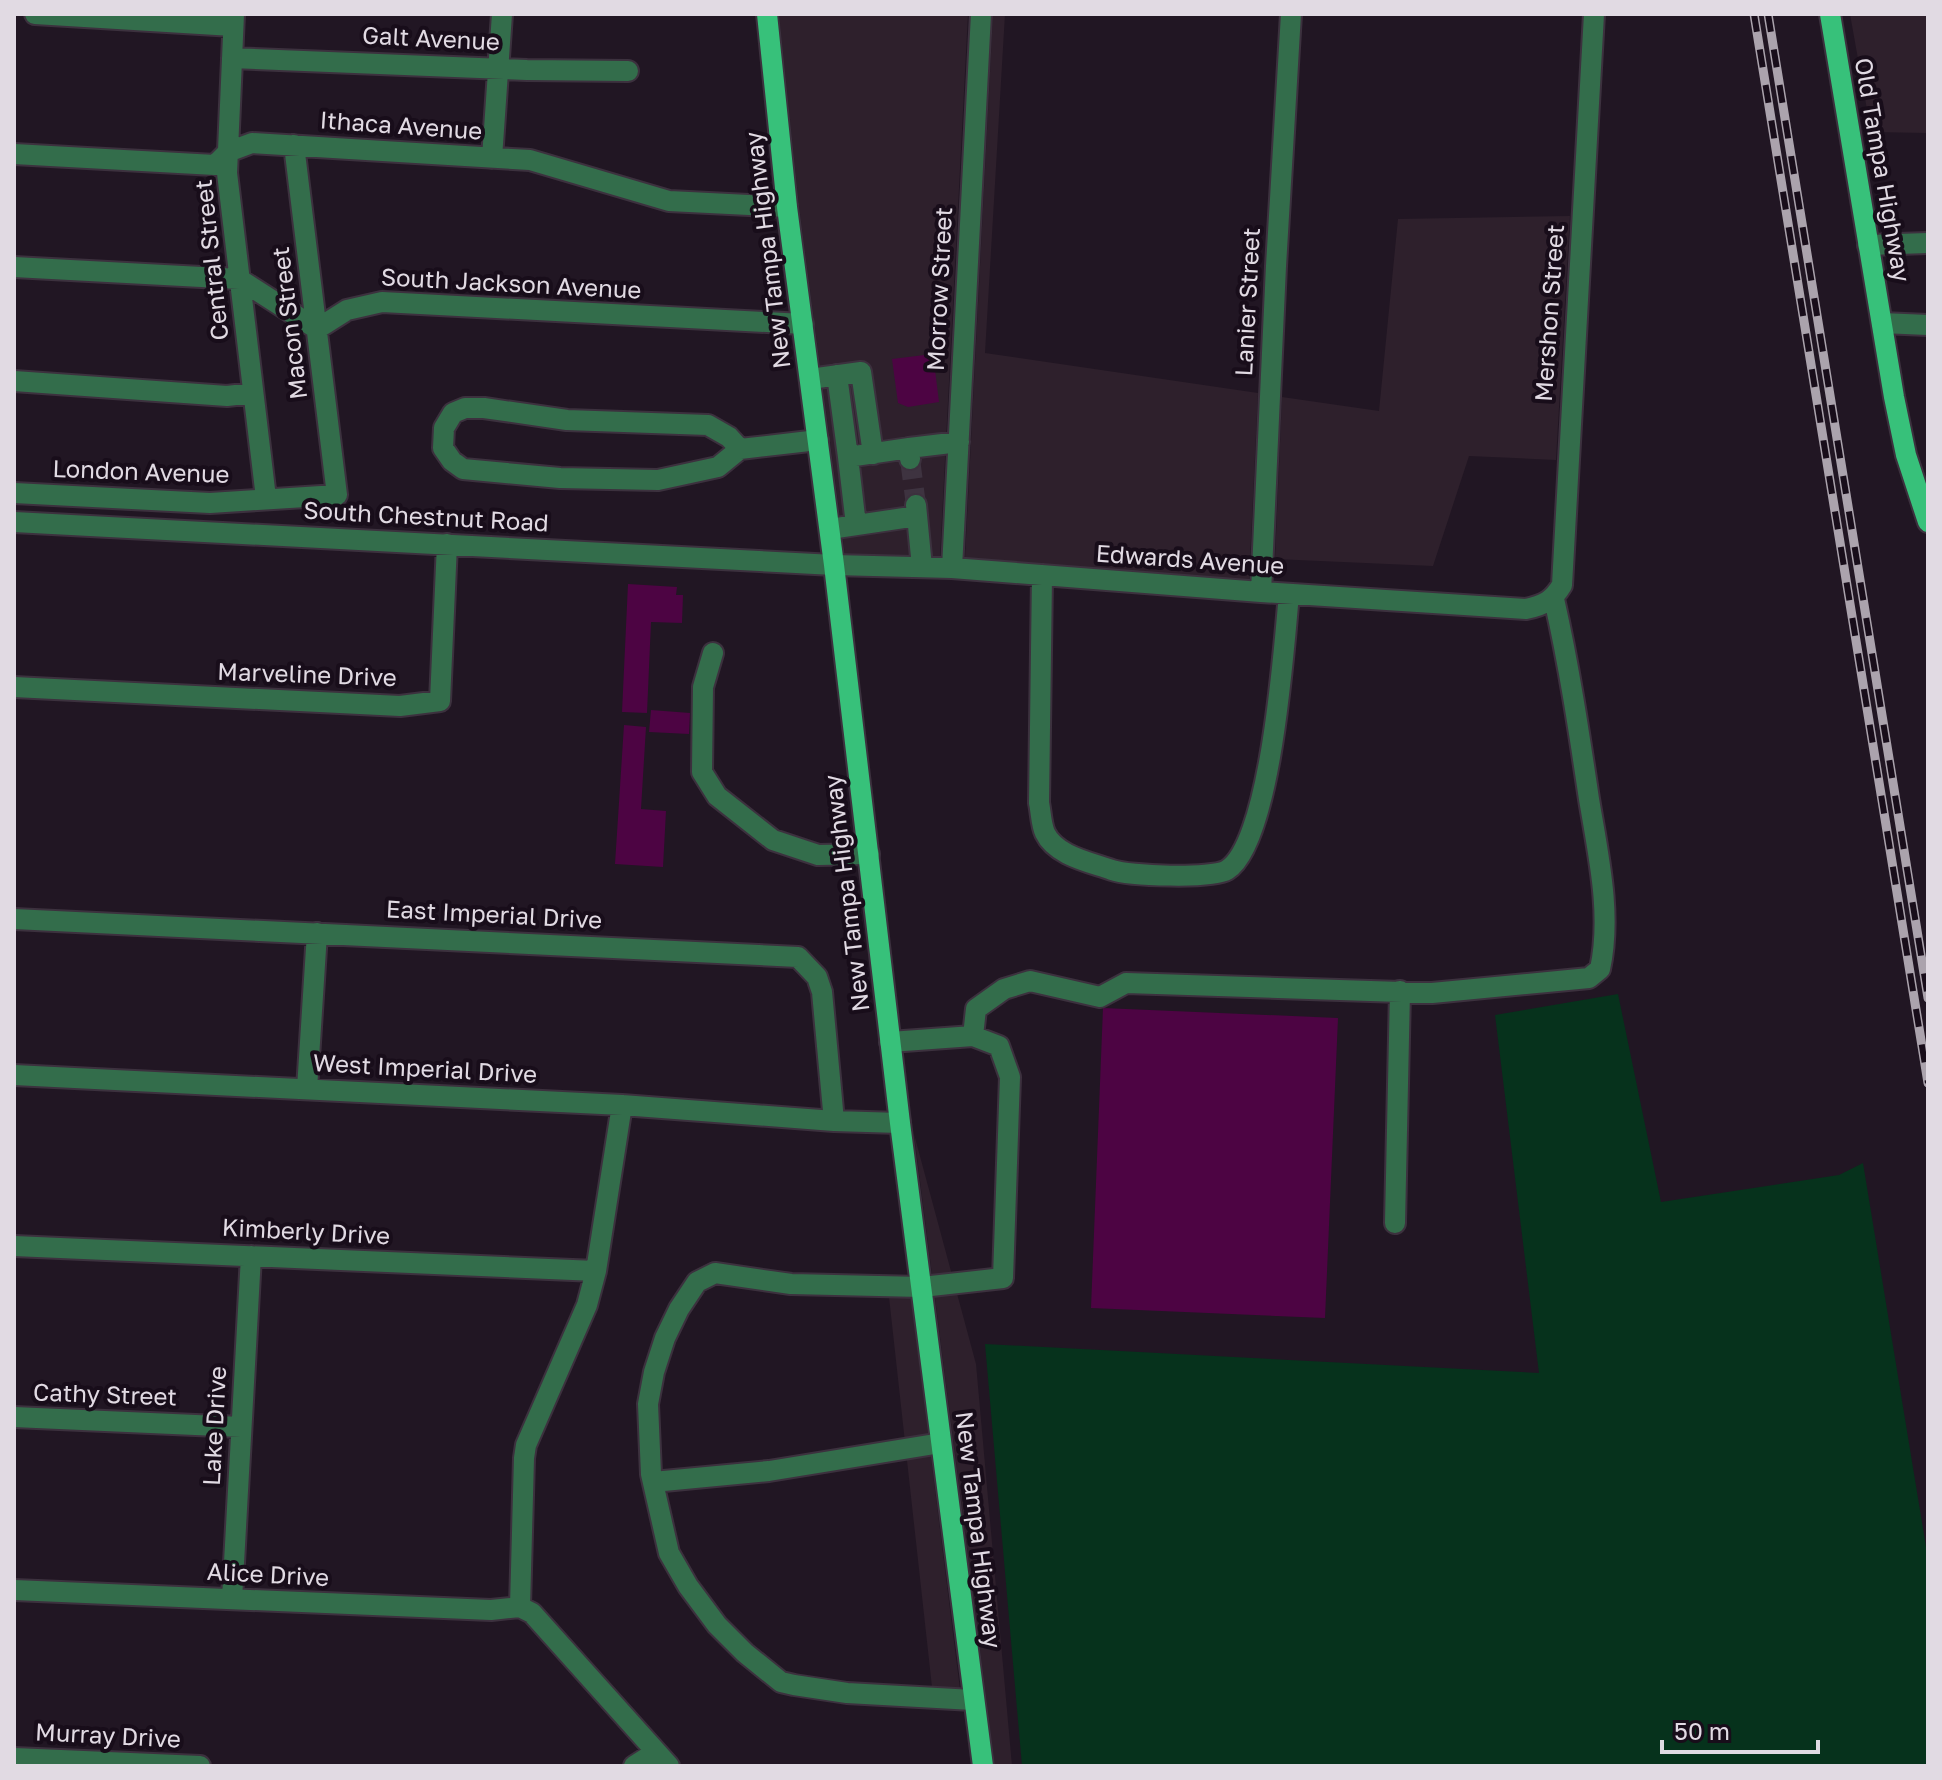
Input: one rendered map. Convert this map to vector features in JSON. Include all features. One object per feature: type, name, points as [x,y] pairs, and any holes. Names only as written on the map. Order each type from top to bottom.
[{"type":"main road","name":"New Tampa Highway","points":[[767,14],[787,207],[830,529],[900,1123],[983,1766]]},
{"type":"main road","name":"Old Tampa Highway","points":[[1830,14],[1894,397],[1906,455],[1928,522]]},
{"type":"street","points":[[35,14],[234,20]]},
{"type":"street","points":[[492,158],[502,14]]},
{"type":"street","name":"Morrow Street","points":[[952,568],[981,14]]},
{"type":"street","name":"Lanier Street","points":[[1261,592],[1291,14]]},
{"type":"street","name":"Mershon Street","points":[[1548,602],[1562,585],[1594,14]]},
{"type":"street","name":"Central Street","points":[[234,20],[227,173],[266,498]]},
{"type":"street","name":"Galt Avenue","points":[[232,58],[628,71]]},
{"type":"street","name":"Ithaca Avenue","points":[[14,154],[215,165],[228,152],[252,143],[530,160],[669,201],[787,207]]},
{"type":"street","name":"Macon Street","points":[[294,145],[337,495]]},
{"type":"street","points":[[1868,245],[1928,243]]},
{"type":"street","points":[[14,267],[239,279],[317,329]]},
{"type":"street","name":"South Jackson Avenue","points":[[317,329],[347,310],[382,302],[803,324]]},
{"type":"street","points":[[1882,323],[1928,325]]},
{"type":"street","points":[[810,379],[861,372],[873,454]]},
{"type":"street","points":[[837,375],[856,525]]},
{"type":"street","points":[[14,381],[227,396],[253,393]]},
{"type":"street","points":[[740,449],[729,437],[708,425],[567,420],[484,408],[465,408],[453,413],[444,428],[443,448],[452,461],[463,469],[560,478],[658,480],[718,467],[740,449],[818,440]]},
{"type":"street","points":[[848,457],[910,454],[959,442]]},
{"type":"street","name":"London Avenue","points":[[14,493],[210,503],[337,495]]},
{"type":"street","points":[[830,529],[916,511],[922,567]]},
{"type":"street","name":"South Chestnut Road","points":[[14,522],[834,565]]},
{"type":"street","name":"Marveline Drive","points":[[14,687],[400,706],[440,701],[447,544]]},
{"type":"street","name":"Edwards Avenue","points":[[834,565],[952,568],[1526,609],[1548,602]]},
{"type":"street","points":[[1042,575],[1038,695],[1039,803],[1045,834],[1064,853],[1121,873],[1208,875],[1227,870],[1239,857],[1255,822],[1270,758],[1289,594]]},
{"type":"street","points":[[973,1036],[976,1009],[1004,989],[1030,981],[1100,997],[1126,983],[1432,993],[1589,978],[1600,969],[1605,946],[1602,878],[1564,641],[1548,602]]},
{"type":"street","points":[[713,653],[703,687],[702,772],[717,796],[773,840],[818,855],[869,854]]},
{"type":"street","name":"East Imperial Drive","points":[[14,919],[798,957],[817,977],[822,992],[834,1121]]},
{"type":"street","points":[[307,1089],[317,933]]},
{"type":"street","points":[[1395,1223],[1400,991]]},
{"type":"street","points":[[890,1042],[973,1036],[999,1046],[1010,1077],[1003,1278],[922,1287],[791,1284],[715,1273],[697,1282],[665,1338],[654,1372],[648,1404],[653,1482],[669,1553],[688,1586],[717,1625],[781,1682],[847,1693],[973,1700]]},
{"type":"street","name":"West Imperial Drive","points":[[14,1075],[622,1105],[900,1123]]},
{"type":"street","points":[[622,1105],[596,1271],[587,1305],[526,1445],[520,1607],[532,1613],[662,1759],[634,1766]]},
{"type":"street","name":"Kimberly Drive","points":[[14,1246],[596,1271]]},
{"type":"street","name":"Lake Drive","points":[[232,1599],[251,1256]]},
{"type":"street","name":"Cathy Street","points":[[14,1417],[241,1427]]},
{"type":"street","points":[[653,1482],[769,1471],[941,1443]]},
{"type":"street","name":"Alice Drive","points":[[14,1590],[491,1610],[520,1607]]},
{"type":"street","name":"Murray Drive","points":[[14,1758],[200,1766]]},
{"type":"shaded area","points":[[779,14],[968,14],[940,557],[845,555],[799,206]]},
{"type":"shaded area","points":[[993,14],[1005,14],[985,353],[1258,393],[1249,580],[965,558]]},
{"type":"shaded area","points":[[1850,14],[1928,14],[1928,133],[1871,132]]},
{"type":"shaded area","points":[[1570,216],[1556,460],[1469,456],[1433,566],[1275,559],[1282,397],[1379,411],[1398,219]]},
{"type":"shaded area","points":[[914,1134],[976,1364],[1012,1766],[995,1766]]},
{"type":"shaded area","points":[[889,1297],[911,1298],[960,1689],[932,1687]]},
{"type":"green space","points":[[1618,994],[1661,1202],[1839,1175],[1863,1163],[1928,1559],[1928,1766],[1022,1766],[985,1344],[1539,1373],[1495,1015]]},
{"type":"building","points":[[933,354],[939,402],[908,407],[898,403],[892,359]]},
{"type":"building","points":[[628,584],[677,587],[676,595],[683,595],[682,623],[651,622],[647,713],[622,712]]},
{"type":"building","points":[[651,710],[690,713],[689,734],[649,732]]},
{"type":"building","points":[[624,725],[646,727],[641,809],[666,811],[663,867],[615,864]]},
{"type":"building","points":[[1103,1008],[1338,1018],[1325,1318],[1091,1308]]},
{"type":"tunnel","points":[[910,459],[916,505]]},
{"type":"railway","points":[[1754,14],[1928,1083]]},
{"type":"railway","points":[[1768,14],[1928,998]]}]
